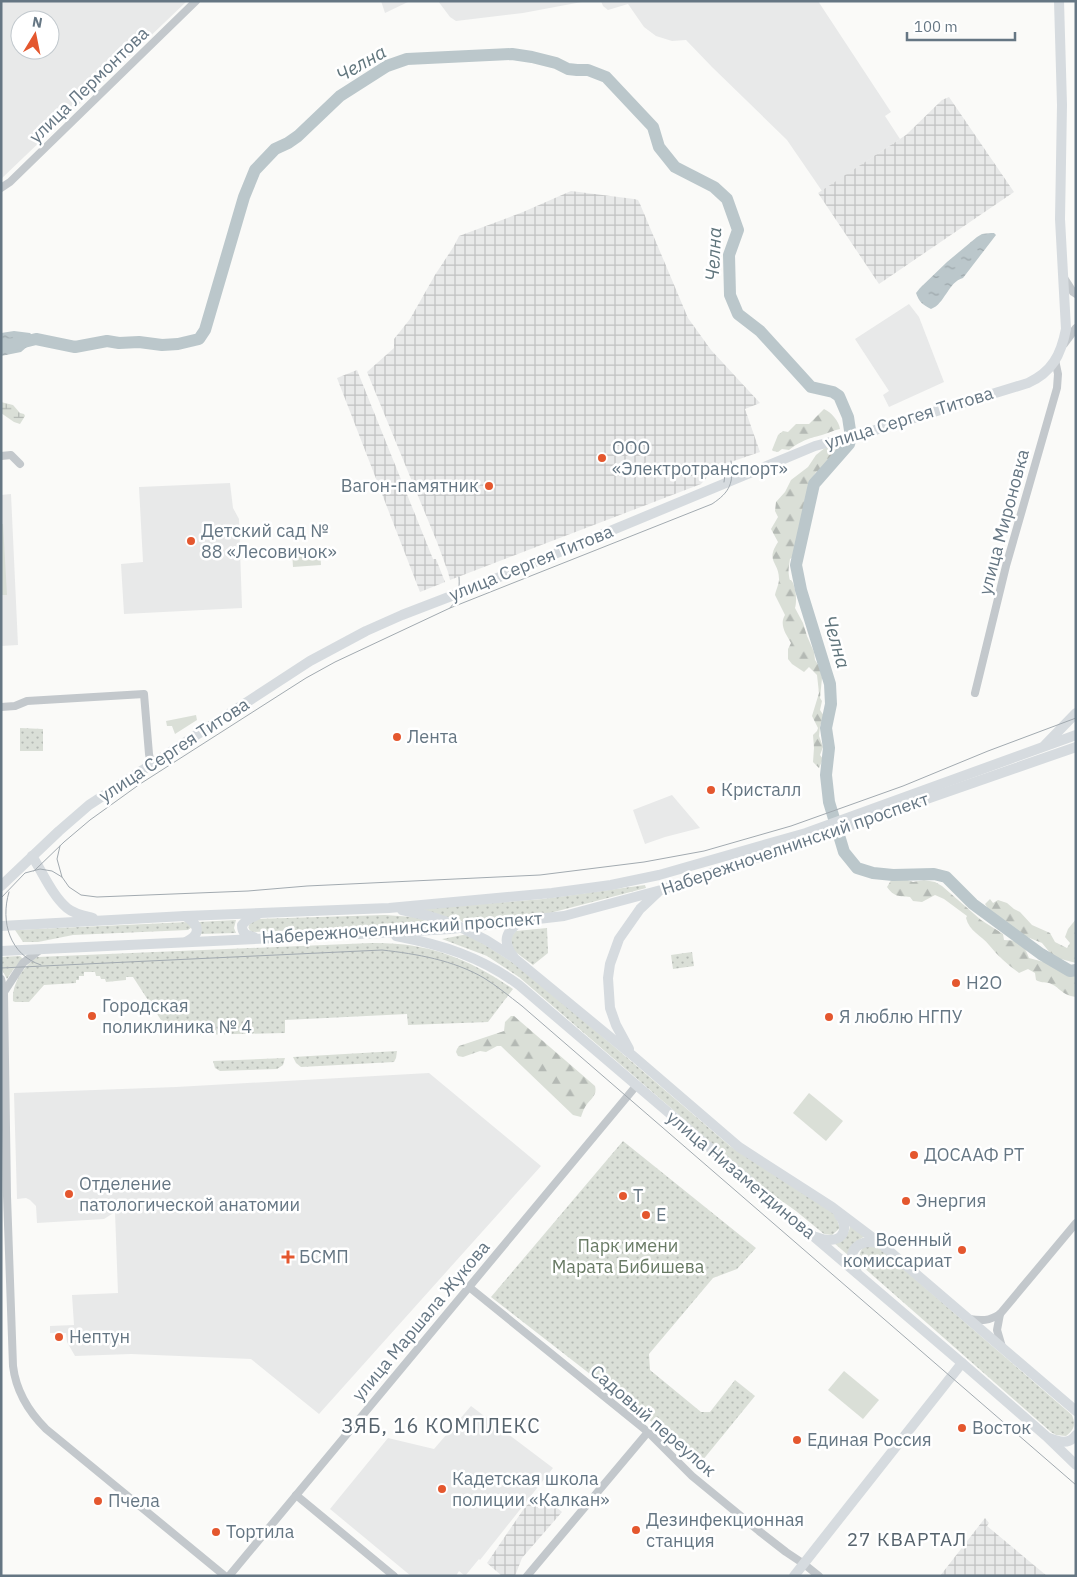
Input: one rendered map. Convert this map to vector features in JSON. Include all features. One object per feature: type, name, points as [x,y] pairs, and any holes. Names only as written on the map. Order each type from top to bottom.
[{"type":"main road","points":[[1059,1],[1062,105],[1060,219],[1066,329],[1063,345]]},
{"type":"main road","name":"улица Сергея Титова","points":[[1,886],[89,805],[290,674],[366,631],[815,446],[872,431],[1028,383],[1044,374],[1055,360],[1063,345]]},
{"type":"main road","points":[[1041,748],[1076,713]]},
{"type":"main road","name":"Набережночелнинский проспект","points":[[1,951],[381,933],[461,928],[564,916],[661,890],[884,809],[1076,735]]},
{"type":"main road","name":"Набережночелнинский проспект","points":[[884,809],[1076,747]]},
{"type":"main road","points":[[1062,753],[1076,758]]},
{"type":"main road","name":"Набережночелнинский проспект","points":[[1,926],[389,908],[552,893],[611,885],[807,837]]},
{"type":"main road","points":[[32,856],[54,893],[68,909],[76,914],[100,920]]},
{"type":"main road","points":[[632,1055],[616,1025],[610,1008],[608,987],[610,964],[619,939],[640,909],[661,890]]},
{"type":"main road","name":"улица Низаметдинова","points":[[389,908],[429,916],[461,928],[486,940],[513,957],[632,1055],[739,1147],[832,1207],[881,1244],[1076,1411]]},
{"type":"main road","points":[[259,939],[246,935],[242,931],[242,925],[260,913]]},
{"type":"main road","points":[[185,916],[194,922],[197,932],[193,938],[185,942]]},
{"type":"main road","points":[[513,957],[508,950],[506,939],[512,928],[519,922]]},
{"type":"main road","name":"улица Низаметдинова","points":[[381,933],[427,942],[459,951],[502,973],[519,985],[962,1363],[1046,1436],[1076,1465]]},
{"type":"main road","points":[[812,1236],[826,1240],[835,1240],[841,1236],[845,1229],[844,1221],[832,1207]]},
{"type":"main road","points":[[858,1274],[852,1262],[852,1255],[856,1248],[861,1243],[870,1241],[881,1244]]},
{"type":"main road","points":[[794,1576],[962,1363]]},
{"type":"main road","points":[[1046,1436],[1059,1442],[1067,1441],[1076,1435]]},
{"type":"street","name":"улица Лермонтова","points":[[1,188],[10,182],[196,1]]},
{"type":"street","points":[[1064,278],[1076,294]]},
{"type":"street","points":[[1063,345],[1076,328]]},
{"type":"street","name":"улица Мироновка","points":[[975,693],[1006,566],[1057,388],[1058,374],[1055,360]]},
{"type":"street","points":[[1,456],[11,455],[20,464]]},
{"type":"street","points":[[1,707],[15,706],[26,701],[144,694],[148,754],[151,764]]},
{"type":"street","points":[[3,992],[23,963],[41,949]]},
{"type":"street","points":[[1,979],[3,992],[13,1366],[19,1390],[29,1410],[46,1429],[225,1576]]},
{"type":"street","name":"улица Маршала Жукова","points":[[229,1576],[636,1086]]},
{"type":"street","points":[[968,1319],[985,1321],[993,1319],[1000,1314],[1076,1223]]},
{"type":"street","name":"Садовый переулок","points":[[469,1287],[648,1432],[692,1476],[786,1552],[819,1576]]},
{"type":"street","points":[[1000,1314],[997,1330],[1002,1348]]},
{"type":"street","points":[[527,1576],[648,1432]]},
{"type":"street","points":[[296,1495],[394,1576]]},
{"type":"shaded area","points":[[1,1],[187,1],[1,179]]},
{"type":"shaded area","points":[[381,1],[410,1],[385,13]]},
{"type":"shaded area","points":[[438,1],[587,1],[523,13],[456,21],[450,17]]},
{"type":"shaded area","points":[[601,1],[818,1],[891,112],[885,116],[900,139],[822,191],[787,140],[686,40],[672,41],[656,36],[644,27],[628,4],[608,10]]},
{"type":"shaded area","points":[[949,97],[1014,192],[879,284],[818,193],[906,135],[942,100]]},
{"type":"shaded area","points":[[571,191],[638,200],[688,318],[711,350],[760,403],[745,409],[760,452],[719,466],[720,468],[713,471],[701,484],[450,580],[437,542],[367,372],[394,348],[394,339],[410,319],[459,236],[523,212]]},
{"type":"shaded area","points":[[909,304],[919,317],[944,382],[889,407],[883,395],[889,391],[855,339]]},
{"type":"shaded area","points":[[357,370],[433,559],[436,559],[445,582],[420,592],[337,378]]},
{"type":"shaded area","name":"Детский сад № 88 «Лесовичок»","points":[[230,483],[233,508],[239,519],[242,608],[124,614],[121,564],[143,562],[139,487]]},
{"type":"shaded area","points":[[11,494],[18,645],[1,646],[1,495]]},
{"type":"shaded area","points":[[672,795],[700,828],[645,844],[633,810]]},
{"type":"shaded area","name":"БСМП","points":[[429,1073],[541,1166],[319,1414],[251,1359],[131,1354],[75,1356],[67,1342],[66,1333],[50,1333],[50,1326],[74,1325],[72,1295],[118,1293],[115,1212],[104,1219],[37,1223],[36,1206],[26,1198],[17,1199],[14,1093],[176,1087]]},
{"type":"shaded area","name":"Кадетская школа полиции «Калкан»","points":[[471,1406],[553,1468],[480,1560],[465,1576],[459,1571],[456,1576],[411,1576],[330,1509],[388,1438],[434,1449]]},
{"type":"shaded area","points":[[541,1494],[562,1512],[522,1558],[515,1576],[502,1576],[487,1563],[525,1507]]},
{"type":"shaded area","points":[[985,1518],[989,1523],[987,1526],[1047,1576],[940,1576]]},
{"type":"green space","points":[[1,402],[13,405],[20,413],[24,414],[25,416],[20,424],[1,413]]},
{"type":"green space","points":[[824,409],[834,417],[840,429],[806,440],[789,450],[782,449],[778,452],[772,450],[778,435],[783,431],[788,432],[796,424],[809,424]]},
{"type":"green space","points":[[835,443],[840,446],[810,481],[799,526],[796,555],[790,559],[789,570],[795,592],[795,608],[803,623],[814,652],[815,660],[821,669],[820,698],[822,701],[820,710],[824,716],[819,736],[823,747],[820,755],[823,759],[819,768],[813,762],[813,735],[818,728],[812,716],[819,693],[817,675],[809,667],[804,672],[788,659],[788,649],[791,643],[783,626],[785,615],[775,595],[779,579],[773,554],[778,542],[771,529],[778,517],[775,511],[776,502],[785,492],[791,480],[808,467],[816,455]]},
{"type":"green space","points":[[1,524],[3,524],[7,595],[1,595]]},
{"type":"green space","points":[[320,549],[321,565],[293,567],[292,551]]},
{"type":"green space","points":[[196,715],[197,720],[175,734],[172,726],[167,726],[166,721]]},
{"type":"green space","points":[[20,728],[43,729],[43,751],[20,751]]},
{"type":"green space","points":[[893,877],[913,882],[924,880],[935,882],[942,886],[981,920],[1003,934],[1004,940],[1020,944],[1025,949],[1029,958],[1051,964],[1059,970],[1076,975],[1076,997],[1067,995],[1049,983],[1036,980],[1035,973],[1028,969],[1019,973],[973,930],[968,923],[967,916],[944,899],[935,895],[922,902],[913,901],[910,897],[894,894],[887,887]]},
{"type":"green space","points":[[645,885],[646,888],[550,913],[467,923],[420,909],[543,899]]},
{"type":"green space","points":[[990,899],[993,903],[998,900],[1007,903],[1020,912],[1032,925],[1050,933],[1055,942],[1067,948],[1070,943],[1065,937],[1068,929],[1076,919],[1076,963],[1057,958],[1042,943],[1020,934],[999,917],[989,913],[985,904]]},
{"type":"green space","points":[[385,915],[413,917],[443,924],[252,932],[249,927],[253,919]]},
{"type":"green space","points":[[236,920],[234,928],[236,933],[199,934],[198,922]]},
{"type":"green space","points":[[189,922],[192,927],[188,930],[73,935],[38,942],[23,942],[15,930]]},
{"type":"green space","points":[[547,928],[548,953],[533,965],[514,951],[510,938],[516,931]]},
{"type":"green space","points":[[468,934],[526,971],[730,1146],[835,1214],[840,1228],[832,1235],[824,1234],[765,1189],[519,977],[487,956],[442,939]]},
{"type":"green space","points":[[371,943],[410,945],[446,954],[480,969],[513,989],[488,1022],[408,1025],[407,1014],[285,1020],[285,1033],[192,1035],[161,1020],[133,977],[126,977],[126,980],[106,982],[100,976],[96,976],[95,972],[84,972],[84,976],[79,976],[79,980],[76,980],[76,983],[44,985],[29,1002],[13,1001],[14,988],[19,976],[37,957]]},
{"type":"green space","points":[[692,952],[694,966],[673,969],[671,955]]},
{"type":"green space","points":[[20,956],[23,959],[7,979],[1,968],[1,957]]},
{"type":"green space","points":[[511,1016],[514,1016],[595,1086],[594,1096],[586,1106],[581,1117],[573,1115],[501,1046],[486,1052],[480,1051],[463,1057],[458,1056],[456,1052],[459,1046],[504,1031],[505,1022]]},
{"type":"green space","points":[[397,1051],[394,1062],[301,1067],[293,1057]]},
{"type":"green space","points":[[285,1058],[283,1065],[277,1069],[220,1071],[215,1068],[213,1061]]},
{"type":"green space","points":[[809,1093],[843,1121],[826,1141],[793,1113]]},
{"type":"green space","name":"Парк имени Марата Бибишева","points":[[623,1141],[756,1248],[737,1269],[713,1278],[649,1354],[650,1370],[701,1412],[710,1412],[735,1380],[755,1396],[702,1461],[491,1297]]},
{"type":"green space","points":[[850,1225],[866,1236],[855,1244],[849,1256],[834,1243],[847,1234]]},
{"type":"green space","points":[[863,1247],[878,1247],[1072,1415],[1074,1427],[1071,1432],[1066,1436],[1056,1435],[1051,1432],[862,1266],[859,1257]]},
{"type":"green space","points":[[844,1371],[879,1400],[863,1419],[828,1390]]},
{"type":"water","points":[[994,233],[996,235],[963,278],[954,284],[940,303],[931,309],[918,299],[916,293],[947,262],[977,237],[982,234]]},
{"type":"water","points":[[14,331],[30,333],[36,339],[21,352],[1,356],[1,333]]},
{"type":"waterway","name":"Челна","points":[[1,345],[16,344],[36,339],[75,347],[107,341],[162,345],[178,344],[199,339],[205,330],[244,197],[255,170],[275,149],[298,136],[340,96],[387,66],[407,59],[512,54],[556,63],[568,69],[588,70],[606,77],[653,127],[659,147],[675,167],[714,187],[727,199],[738,230],[729,255],[730,295],[738,314],[760,331],[811,387],[833,392],[839,396],[848,417],[851,437],[849,444],[814,484],[796,565],[801,590],[830,684],[831,704],[826,728],[829,748],[826,775],[829,802],[844,852],[857,868],[873,873],[893,875],[934,874],[946,877],[973,904],[1041,954],[1070,971],[1076,970]]},
{"type":"tram line","points":[[34,871],[90,820],[140,784],[306,678],[335,662],[450,608],[712,504],[727,491],[732,475],[731,461]]},
{"type":"tram line","points":[[723,464],[724,482]]},
{"type":"tram line","points":[[450,608],[458,594],[459,577]]},
{"type":"tram line","points":[[1,898],[25,873],[40,869],[52,871],[62,877],[69,887],[81,895],[97,897],[540,875],[644,862],[704,851],[791,826],[903,786],[1076,718]]},
{"type":"tram line","points":[[60,846],[57,859],[62,877]]},
{"type":"tram line","points":[[9,892],[6,915],[10,936],[22,954],[41,965]]},
{"type":"tram line","points":[[1,968],[382,950],[447,962],[472,972],[494,984],[522,1006],[1076,1485]]},
{"type":"place","name":"ООО «Электротранспорт»","points":[[602,458]]},
{"type":"place","name":"Вагон-памятник","points":[[489,486]]},
{"type":"place","name":"Детский сад № 88 «Лесовичок»","points":[[191,541]]},
{"type":"place","name":"Лента","points":[[397,737]]},
{"type":"place","name":"Кристалл","points":[[711,790]]},
{"type":"place","name":"H2O","points":[[956,983]]},
{"type":"place","name":"Городская поликлиника № 4","points":[[92,1016]]},
{"type":"place","name":"Я люблю НГПУ","points":[[829,1017]]},
{"type":"place","name":"ДОСААФ РТ","points":[[914,1155]]},
{"type":"place","name":"Отделение патологической анатомии","points":[[69,1194]]},
{"type":"place","name":"Т","points":[[623,1196]]},
{"type":"place","name":"Энергия","points":[[906,1201]]},
{"type":"place","name":"Е","points":[[646,1215]]},
{"type":"place","name":"Военный комиссариат","points":[[962,1250]]},
{"type":"place","name":"БСМП","points":[[288,1257]]},
{"type":"place","name":"Нептун","points":[[59,1337]]},
{"type":"place","name":"Восток","points":[[962,1428]]},
{"type":"place","name":"Единая Россия","points":[[797,1440]]},
{"type":"place","name":"Кадетская школа полиции «Калкан»","points":[[442,1489]]},
{"type":"place","name":"Пчела","points":[[98,1501]]},
{"type":"place","name":"Дезинфекционная станция","points":[[636,1530]]},
{"type":"place","name":"Тортила","points":[[216,1532]]},
{"type":"district","name":"ЗЯБ, 16 КОМПЛЕКС","points":[[441,1426]]},
{"type":"district","name":"27 КВАРТАЛ","points":[[907,1539]]}]
